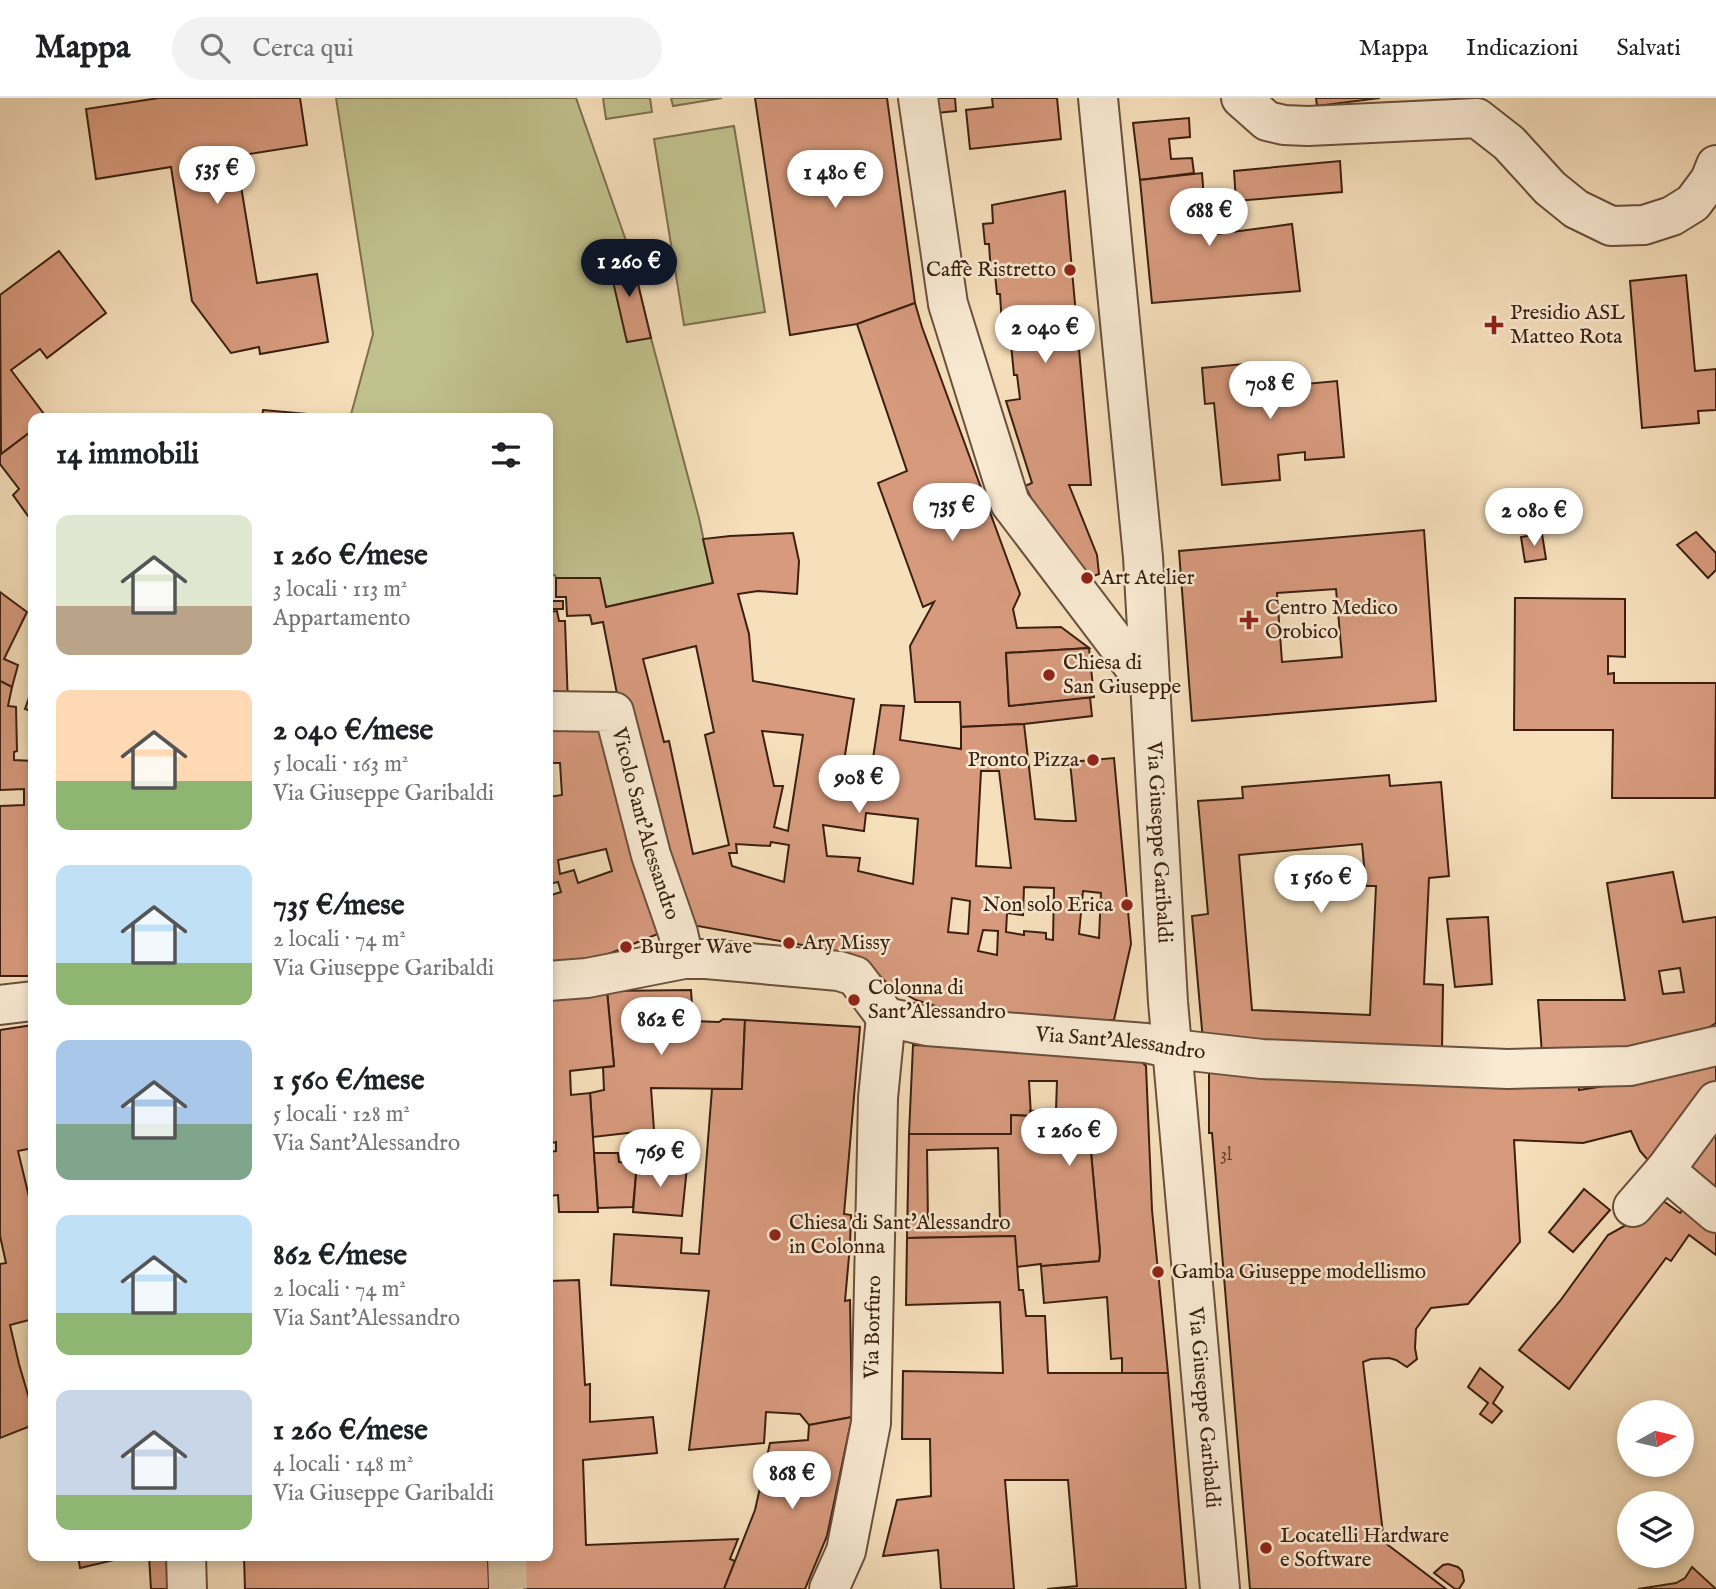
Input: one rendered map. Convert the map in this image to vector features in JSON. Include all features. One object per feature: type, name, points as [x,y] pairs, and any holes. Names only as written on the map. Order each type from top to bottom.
[{"type":"street","points":[[918,98],[948,304],[1010,503],[1151,689]]},
{"type":"street","name":"Via Giuseppe Garibaldi","points":[[1098,98],[1143,557],[1172,1049],[1220,1589]]},
{"type":"street","points":[[1241,98],[1267,121],[1308,126],[1484,108],[1509,143],[1550,188],[1576,209],[1611,226],[1644,225],[1672,216],[1693,202],[1710,180],[1716,165]]},
{"type":"street","name":"Vicolo Sant'Alessandro","points":[[553,710],[614,712],[650,855],[678,933],[684,959]]},
{"type":"street","points":[[553,981],[587,978],[684,959],[839,971],[855,975],[886,1017]]},
{"type":"street","points":[[0,1005],[28,1002]]},
{"type":"street","name":"Via Sant'Alessandro","points":[[886,1017],[927,1027],[1146,1043],[1172,1049],[1262,1059],[1508,1069],[1629,1066],[1716,1046]]},
{"type":"street","name":"Via Borfuro","points":[[829,1589],[846,1551],[871,1423],[878,1098],[886,1017]]},
{"type":"street","points":[[1633,1207],[1665,1170],[1716,1101]]},
{"type":"street","points":[[1665,1170],[1716,1213]]},
{"type":"street","points":[[186,1561],[187,1589]]},
{"type":"green space","points":[[336,98],[576,98],[631,255],[699,518],[713,583],[606,607],[599,578],[556,578],[553,575],[553,413],[351,413],[373,334]]},
{"type":"green space","points":[[603,98],[650,98],[652,112],[606,119]]},
{"type":"green space","points":[[671,98],[722,98],[673,106]]},
{"type":"green space","points":[[734,126],[765,312],[684,325],[654,139]]},
{"type":"building","points":[[159,98],[300,98],[307,145],[236,156],[257,283],[317,274],[328,342],[260,354],[259,347],[231,353],[192,301],[171,167],[96,179],[86,109]]},
{"type":"building","points":[[755,98],[887,98],[915,303],[857,324],[790,335]]},
{"type":"building","points":[[936,98],[955,98],[956,111],[937,113]]},
{"type":"building","points":[[992,98],[1057,98],[1061,139],[970,149],[966,110],[993,107]]},
{"type":"building","points":[[1316,98],[1380,98],[1317,106]]},
{"type":"building","points":[[1189,118],[1190,137],[1169,139],[1171,159],[1192,158],[1194,173],[1140,180],[1133,123]]},
{"type":"building","points":[[1340,161],[1342,192],[1236,201],[1234,171]]},
{"type":"building","points":[[1202,173],[1206,225],[1217,234],[1292,224],[1300,291],[1152,303],[1140,180]]},
{"type":"building","points":[[1065,191],[1091,485],[1069,485],[1097,555],[1099,574],[1073,583],[1025,486],[1032,483],[1006,401],[1020,399],[1017,375],[1014,375],[1007,325],[1002,325],[1000,294],[997,294],[995,274],[991,274],[989,244],[985,244],[983,224],[993,223],[992,205]]},
{"type":"building","points":[[59,251],[106,313],[47,358],[40,349],[11,370],[43,413],[28,413],[28,434],[1,454],[0,295]]},
{"type":"building","points":[[631,255],[651,338],[627,342],[608,260]]},
{"type":"building","points":[[1686,275],[1695,371],[1716,369],[1716,410],[1698,411],[1699,423],[1642,428],[1630,281]]},
{"type":"building","points":[[915,303],[1020,594],[1013,609],[1017,628],[1061,627],[1089,648],[1006,653],[1009,706],[1090,697],[1092,716],[1024,724],[961,727],[960,702],[915,702],[910,646],[934,602],[923,607],[878,483],[907,471],[857,324]]},
{"type":"building","points":[[1244,364],[1245,373],[1276,370],[1277,377],[1294,376],[1295,385],[1337,381],[1344,457],[1305,460],[1305,452],[1278,455],[1280,480],[1222,485],[1214,403],[1205,404],[1202,368]]},
{"type":"building","points":[[263,410],[296,413],[263,413]]},
{"type":"building","points":[[28,434],[28,516],[13,495],[19,489],[0,464],[0,455]]},
{"type":"building","points":[[1424,530],[1436,701],[1192,721],[1179,551]],"holes":[[[1336,589],[1342,657],[1282,662],[1277,593]]]},
{"type":"building","points":[[1696,532],[1716,553],[1716,570],[1708,578],[1677,545]]},
{"type":"building","points":[[793,533],[799,561],[797,594],[758,591],[738,594],[749,634],[753,681],[854,699],[844,761],[872,765],[881,705],[904,706],[900,740],[961,749],[961,727],[1024,724],[1035,819],[1076,821],[1070,762],[1114,758],[1131,944],[1114,1020],[1037,1020],[942,1008],[916,1000],[889,985],[867,963],[841,952],[681,923],[619,704],[603,622],[592,624],[590,615],[567,616],[566,597],[556,597],[556,578],[600,578],[606,607],[713,583],[703,539]],"holes":[[[696,646],[714,732],[705,735],[729,845],[693,854],[669,741],[664,742],[643,659]],[[762,731],[803,735],[788,831],[774,827],[783,786],[774,786]],[[981,771],[999,771],[1011,868],[976,866]],[[866,813],[918,819],[913,884],[858,871],[860,858],[827,856],[823,825],[864,831]],[[771,842],[789,845],[784,882],[732,866],[729,853],[737,853],[736,844],[770,846]],[[1024,887],[1054,888],[1053,940],[1046,939],[1046,933],[1024,931],[1024,935],[1006,932],[1007,913],[1023,915]],[[1083,891],[1101,893],[1099,938],[1079,934]],[[952,898],[970,901],[968,934],[948,932]],[[983,930],[998,931],[997,955],[978,951]]]},
{"type":"building","points":[[1542,534],[1546,559],[1525,562],[1521,537]]},
{"type":"building","points":[[0,592],[27,612],[4,659],[18,665],[12,687],[0,681]]},
{"type":"building","points":[[1515,598],[1625,599],[1625,657],[1608,656],[1608,674],[1614,673],[1614,683],[1716,683],[1715,798],[1612,798],[1613,730],[1514,730]]},
{"type":"building","points":[[553,601],[563,601],[563,609],[553,609]]},
{"type":"building","points":[[553,611],[557,611],[559,621],[565,621],[568,705],[553,705]]},
{"type":"building","name":"Chiesa di San Giuseppe","points":[[1089,648],[1094,697],[1009,706],[1006,653]]},
{"type":"building","points":[[0,681],[12,687],[8,706],[16,707],[17,751],[14,752],[14,760],[28,761],[28,976],[0,976],[0,806],[24,805],[24,789],[0,790]]},
{"type":"building","points":[[596,718],[670,929],[611,953],[553,965],[553,894],[561,892],[558,882],[553,883],[553,796],[562,795],[560,763],[553,763],[553,719]],"holes":[[[606,849],[612,871],[578,883],[574,870],[560,874],[558,860]]]},
{"type":"building","points":[[1389,775],[1390,786],[1441,782],[1449,876],[1429,878],[1424,984],[1443,985],[1442,1050],[1203,1041],[1192,916],[1208,914],[1198,801],[1243,798],[1242,787]],"holes":[[[1362,844],[1366,886],[1376,886],[1370,1015],[1252,1010],[1239,855]]]},
{"type":"building","points":[[1673,872],[1683,922],[1716,917],[1716,1023],[1708,1028],[1628,1048],[1542,1054],[1538,1000],[1625,1000],[1607,883]],"holes":[[[1680,968],[1684,992],[1663,994],[1659,971]]]},
{"type":"building","points":[[1488,917],[1492,984],[1455,987],[1447,919]]},
{"type":"building","points":[[691,990],[693,1021],[745,1020],[742,1089],[651,1088],[654,1130],[593,1137],[590,1093],[604,1090],[603,1067],[614,1066],[607,991]]},
{"type":"building","points":[[607,991],[614,1066],[570,1071],[571,1095],[590,1093],[598,1212],[559,1212],[558,1195],[553,1196],[553,1151],[556,1151],[556,1142],[553,1143],[553,995]]},
{"type":"building","name":"Chiesa di Sant'Alessandro in Colonna","points":[[745,1020],[860,1027],[844,1214],[851,1215],[845,1301],[850,1300],[852,1417],[809,1425],[800,1414],[766,1412],[764,1443],[689,1450],[709,1291],[611,1285],[614,1234],[682,1238],[681,1253],[699,1254],[712,1089],[742,1089]]},
{"type":"building","points":[[28,1026],[28,1149],[18,1151],[28,1193],[28,1320],[10,1325],[28,1395],[28,1427],[0,1438],[0,1264],[6,1263],[0,1236],[0,1030]]},
{"type":"building","points":[[913,1045],[1080,1052],[1139,1059],[1146,1066],[1152,1210],[1168,1373],[1122,1373],[1122,1358],[1111,1359],[1107,1297],[1044,1303],[1041,1266],[1099,1261],[1090,1141],[1084,1140],[1082,1110],[1056,1110],[1057,1081],[1029,1081],[1031,1116],[1011,1115],[1011,1134],[909,1134]]},
{"type":"building","points":[[1716,1058],[1716,1084],[1653,1166],[1640,1151],[1631,1131],[1583,1143],[1514,1140],[1520,1242],[1468,1304],[1431,1308],[1416,1329],[1417,1359],[1407,1367],[1389,1358],[1363,1362],[1384,1542],[1446,1589],[1250,1589],[1212,1133],[1209,1133],[1209,1070],[1579,1085],[1579,1090],[1655,1078]]},
{"type":"building","points":[[1082,1110],[1084,1140],[1090,1141],[1099,1261],[1016,1267],[1015,1236],[907,1238],[909,1134],[1011,1134],[1011,1115],[1031,1116],[1030,1111]],"holes":[[[998,1148],[1000,1222],[928,1223],[927,1150]]]},
{"type":"building","points":[[1716,1113],[1716,1201],[1681,1173]]},
{"type":"building","points":[[594,1153],[618,1153],[619,1162],[637,1163],[633,1207],[598,1208]]},
{"type":"building","points":[[637,1163],[687,1167],[682,1216],[633,1212]]},
{"type":"building","points":[[1584,1189],[1610,1210],[1573,1252],[1549,1232]]},
{"type":"building","points":[[1652,1193],[1680,1213],[1687,1205],[1716,1229],[1716,1255],[1689,1235],[1671,1261],[1666,1258],[1569,1389],[1519,1350],[1560,1301],[1608,1235],[1628,1224]]},
{"type":"building","points":[[1015,1236],[1019,1290],[1023,1290],[1026,1316],[1045,1316],[1048,1373],[1168,1373],[1186,1589],[1047,1589],[1077,1586],[1068,1480],[1005,1480],[1014,1589],[941,1589],[938,1550],[883,1556],[897,1500],[931,1496],[930,1439],[902,1439],[903,1371],[1003,1373],[1000,1302],[906,1305],[907,1238]]},
{"type":"building","points":[[579,1280],[585,1385],[590,1384],[590,1422],[653,1417],[657,1453],[583,1460],[586,1545],[738,1539],[730,1559],[735,1561],[724,1589],[524,1589],[523,1561],[553,1561],[553,1281]]},
{"type":"building","points":[[1480,1368],[1503,1387],[1493,1403],[1502,1411],[1492,1423],[1480,1414],[1488,1403],[1468,1387]]},
{"type":"building","points":[[852,1417],[827,1536],[805,1589],[724,1589],[755,1510],[770,1443],[808,1440],[809,1425]]},
{"type":"building","points":[[79,1561],[110,1561],[80,1568]]},
{"type":"building","points":[[149,1561],[172,1561],[173,1589],[151,1589]]},
{"type":"building","points":[[244,1561],[488,1561],[489,1589],[245,1589]]},
{"type":"building","points":[[1448,1564],[1462,1571],[1464,1581],[1459,1589],[1455,1589],[1434,1573]]},
{"type":"building","points":[[1693,1568],[1716,1589],[1638,1589],[1676,1583],[1685,1578]]},
{"type":"tunnel","points":[[507,1561],[508,1589]]},
{"type":"place","name":"Caffè Ristretto","points":[[1070,270]]},
{"type":"place","name":"Presidio ASL Matteo Rota","points":[[1494,325]]},
{"type":"place","name":"Art Atelier","points":[[1087,578]]},
{"type":"place","name":"Centro Medico Orobico","points":[[1249,620]]},
{"type":"place","name":"Chiesa di San Giuseppe","points":[[1049,675]]},
{"type":"place","name":"Pronto Pizza","points":[[1093,760]]},
{"type":"place","name":"Non solo Erica","points":[[1127,905]]},
{"type":"place","name":"Ary Missy","points":[[789,943]]},
{"type":"place","name":"Burger Wave","points":[[626,947]]},
{"type":"place","name":"Colonna di Sant'Alessandro","points":[[854,1000]]},
{"type":"place","name":"Chiesa di Sant'Alessandro in Colonna","points":[[775,1235]]},
{"type":"place","name":"Gamba Giuseppe modellismo","points":[[1158,1272]]},
{"type":"place","name":"Locatelli Hardware e Software","points":[[1266,1548]]}]
